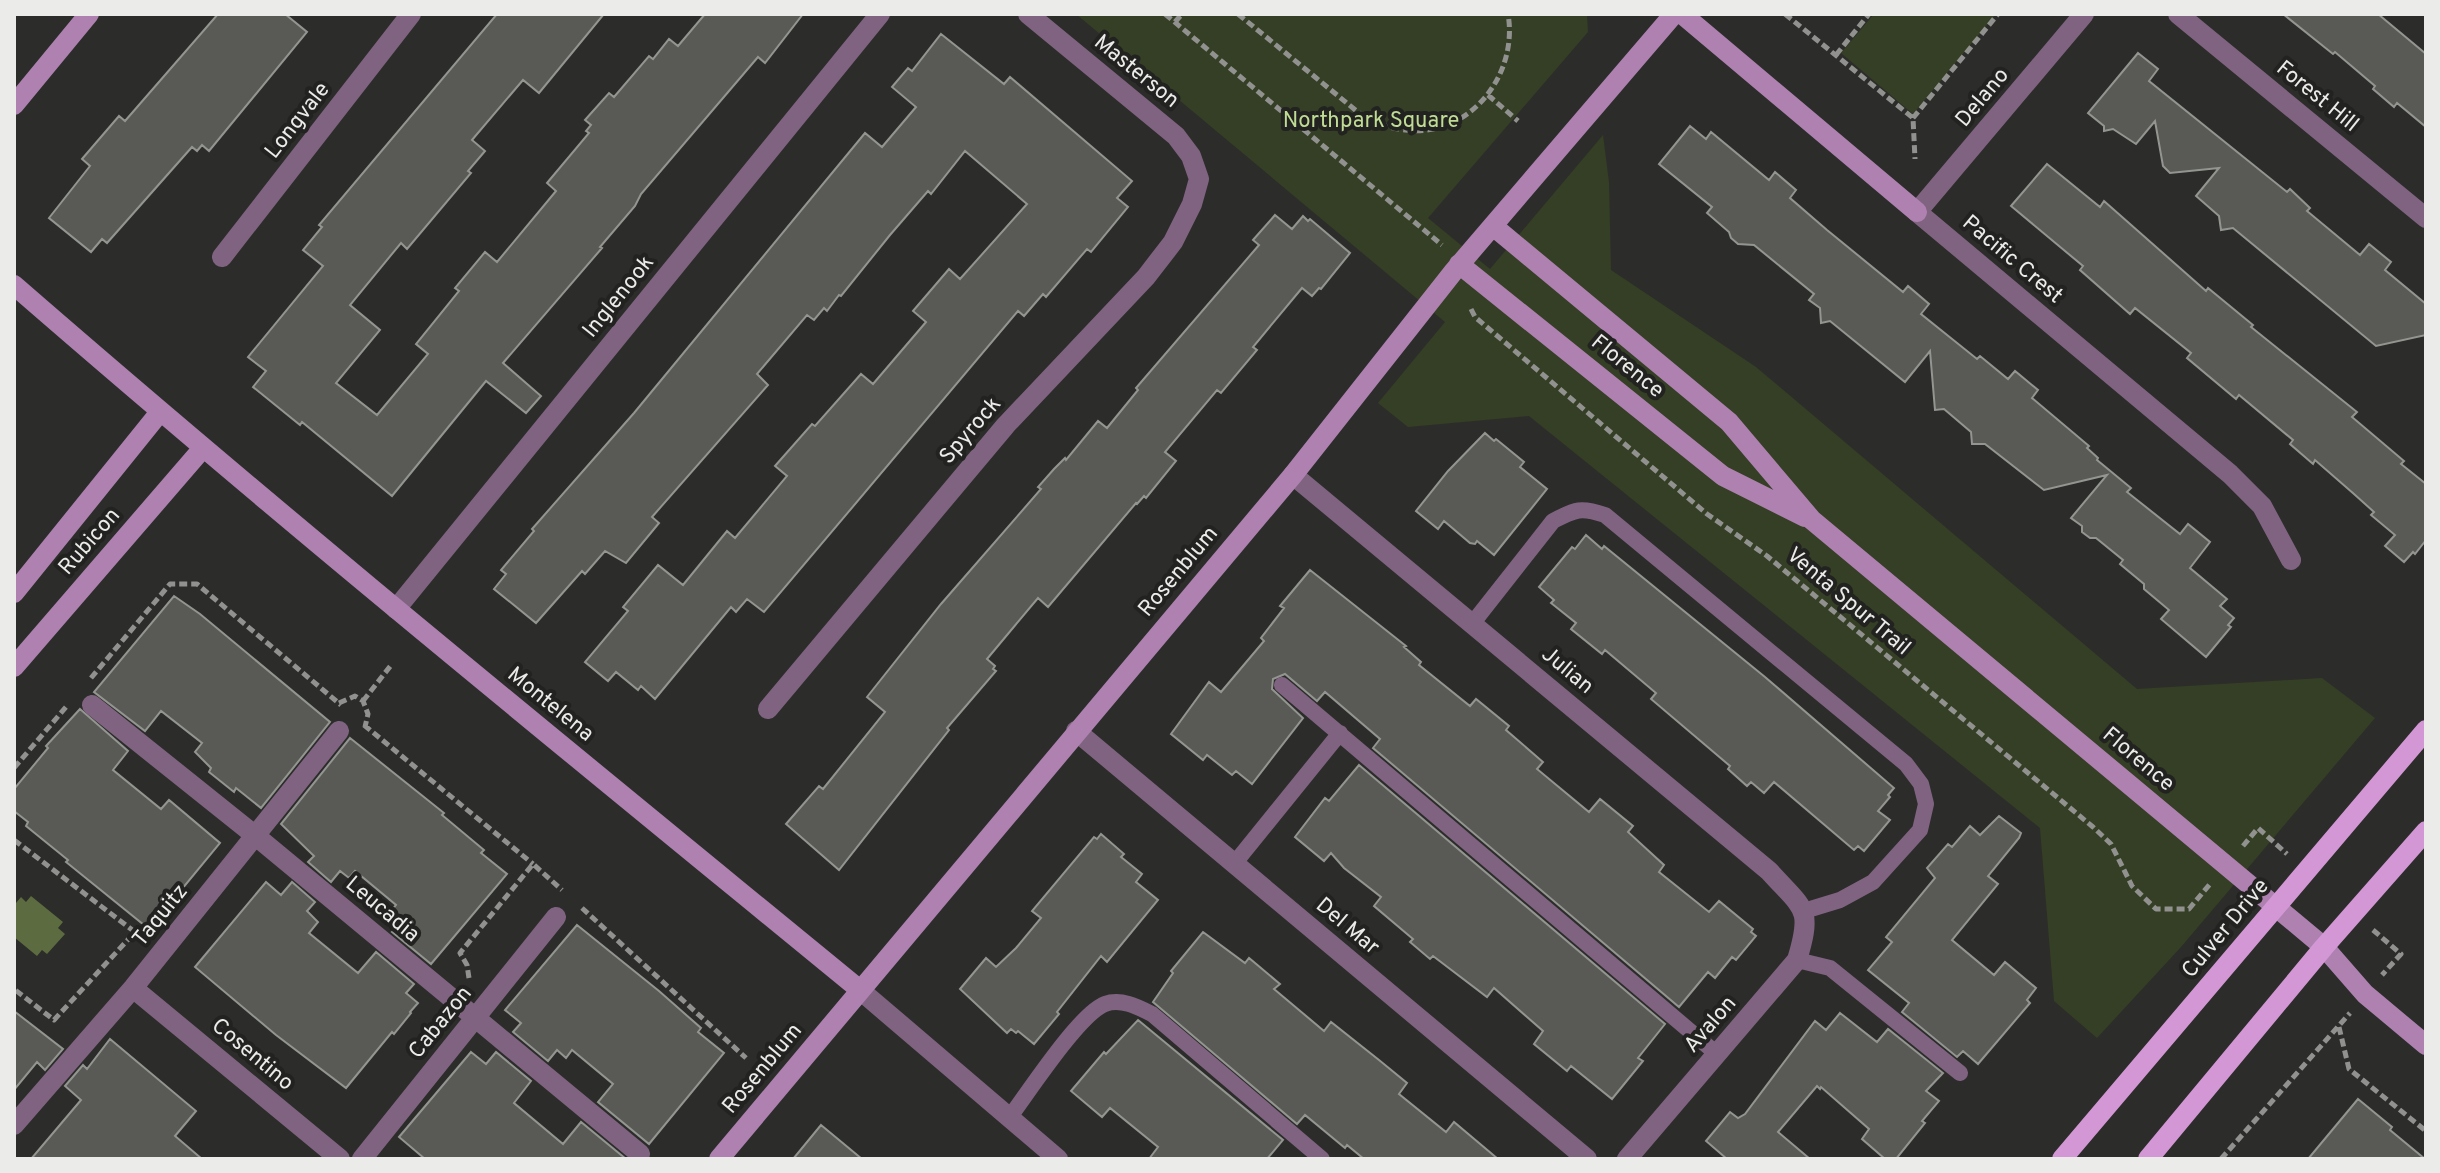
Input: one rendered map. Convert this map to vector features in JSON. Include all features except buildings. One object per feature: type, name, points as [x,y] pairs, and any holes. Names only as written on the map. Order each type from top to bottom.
[{"type":"main road","name":"Culver Drive","points":[[2062,1159],[2426,730]]},
{"type":"main road","points":[[2148,1159],[2324,947],[2426,831]]},
{"type":"street","points":[[14,105],[89,14]]},
{"type":"street","name":"Longvale","points":[[222,257],[411,14]]},
{"type":"street","name":"Inglenook","points":[[396,609],[880,14]]},
{"type":"street","name":"Masterson","points":[[1028,14],[1176,136],[1191,156],[1199,179]]},
{"type":"street","name":"Rosenblum","points":[[719,1159],[1293,475],[1459,264],[1674,14]]},
{"type":"street","name":"Pacific Crest","points":[[1682,14],[2230,474],[2262,506],[2291,560]]},
{"type":"street","name":"Delano","points":[[1917,212],[2084,14]]},
{"type":"street","name":"Forest Hill","points":[[2178,14],[2426,218]]},
{"type":"street","name":"Spyrock","points":[[768,709],[1006,425],[1146,277],[1173,242],[1192,204],[1199,179]]},
{"type":"street","name":"Florence","points":[[1493,226],[1729,422],[1812,520],[2324,947],[2365,994],[2426,1045]]},
{"type":"street","name":"Florence","points":[[1459,264],[1723,476],[1812,520]]},
{"type":"street","name":"Montelena","points":[[14,285],[203,448],[860,990],[1058,1159]]},
{"type":"street","name":"Rubicon","points":[[14,593],[160,412]]},
{"type":"street","name":"Rubicon","points":[[14,667],[203,448]]},
{"type":"street","name":"Julian","points":[[1293,475],[1769,871],[1804,911]]},
{"type":"street","name":"Leucadia","points":[[86,697],[640,1154]]},
{"type":"street","name":"Taquitz","points":[[14,1125],[133,988],[339,731]]},
{"type":"street","name":"Del Mar","points":[[1076,731],[1587,1159]]},
{"type":"street","name":"Avalon","points":[[1636,1156],[1797,960],[1806,930],[1804,911]]},
{"type":"street","name":"Cabazon","points":[[362,1159],[556,917]]},
{"type":"street","name":"Cosentino","points":[[133,988],[340,1159]]},
{"type":"lane","points":[[1472,624],[1553,521],[1571,511],[1585,509],[1605,515],[1906,764],[1921,784],[1926,804],[1920,830],[1873,882],[1840,900],[1804,911]]},
{"type":"lane","points":[[1282,685],[1717,1054]]},
{"type":"lane","points":[[1234,864],[1340,733]]},
{"type":"lane","points":[[1797,960],[1830,968],[1960,1073]]},
{"type":"lane","points":[[1009,1118],[1087,1015],[1106,1003],[1130,1003],[1152,1014],[1322,1159]]},
{"type":"path","points":[[1165,14],[1441,244]]},
{"type":"path","points":[[1175,22],[1182,14]]},
{"type":"path","points":[[1238,14],[1359,113],[1381,125],[1401,130],[1433,130],[1459,119],[1488,95],[1503,70],[1511,42],[1508,14]]},
{"type":"path","points":[[1785,14],[1913,118]]},
{"type":"path","points":[[1836,55],[1869,14]]},
{"type":"path","points":[[1915,159],[1913,118],[1998,14]]},
{"type":"path","points":[[1488,95],[1518,121]]},
{"type":"path","name":"Venta Spur Trail","points":[[1475,317],[1707,514],[1767,556],[2093,827],[2111,844],[2132,886],[2156,909],[2189,909]]},
{"type":"path","points":[[86,697],[170,584],[197,584],[342,705],[355,696],[363,701],[368,714],[367,726]]},
{"type":"path","points":[[363,701],[392,664]]},
{"type":"path","points":[[14,768],[71,701]]},
{"type":"path","points":[[355,717],[567,895]]},
{"type":"path","points":[[14,840],[135,932],[54,1020],[14,989]]},
{"type":"path","points":[[470,984],[467,965],[460,953],[533,864]]},
{"type":"path","points":[[578,905],[746,1058]]},
{"type":"path","points":[[2221,1159],[2339,1026],[2349,1069],[2426,1131]]},
{"type":"green space","name":"Northpark Square","points":[[1076,14],[1587,14],[1588,32],[1428,218],[1490,269],[1603,135],[1609,182],[1611,270],[1756,367],[2137,689],[2322,678],[2375,718],[2181,947],[2097,1038],[2054,1001],[2040,828],[1529,416],[1408,427],[1378,403],[1445,322]]},
{"type":"green space","points":[[1874,14],[1996,14],[1913,114],[1841,53]]},
{"type":"shaded area","points":[[31,896],[63,922],[58,928],[65,934],[47,954],[42,950],[37,956],[14,937],[14,901],[16,903],[21,897],[26,902]]}]
